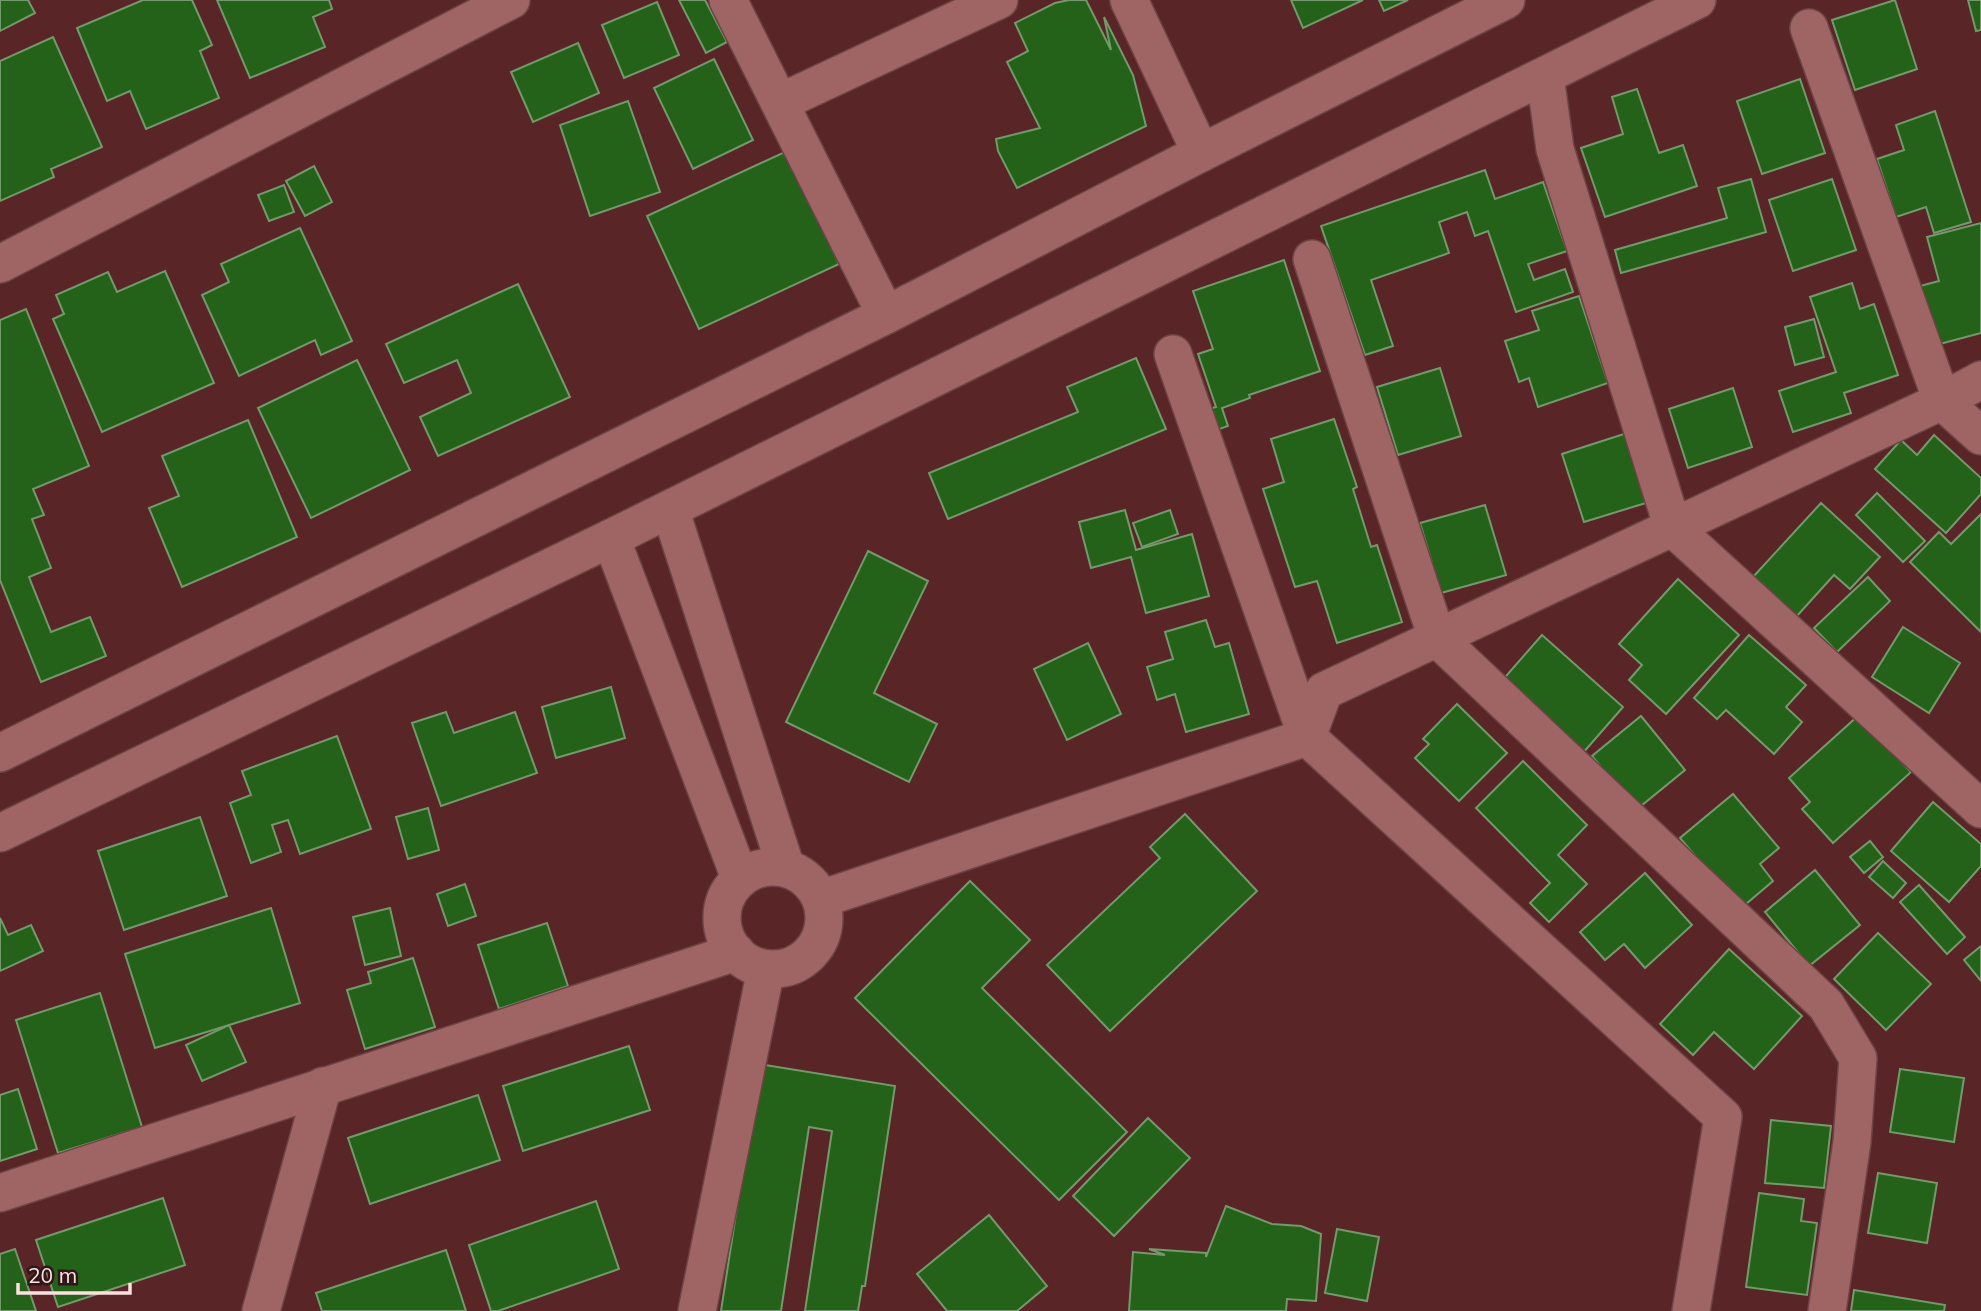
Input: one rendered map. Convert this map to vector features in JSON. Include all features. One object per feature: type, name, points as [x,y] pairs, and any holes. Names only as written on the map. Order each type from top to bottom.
[{"type":"street","points":[[0,264],[511,0]]},
{"type":"street","points":[[728,0],[886,315]]},
{"type":"street","points":[[781,102],[999,0]]},
{"type":"street","points":[[1129,0],[1201,153]]},
{"type":"street","points":[[0,753],[886,315],[1506,0]]},
{"type":"street","points":[[0,833],[611,538],[1697,0]]},
{"type":"street","points":[[1809,28],[1942,401],[1981,436]]},
{"type":"street","points":[[1545,76],[1555,149],[1673,527],[1981,809]]},
{"type":"street","points":[[1312,259],[1437,638],[1826,1005],[1858,1058],[1852,1142],[1827,1311]]},
{"type":"street","points":[[1173,354],[1307,737],[1723,1117],[1690,1311]]},
{"type":"street","points":[[1307,737],[1324,691],[1942,401],[1981,380]]},
{"type":"street","points":[[670,509],[786,868]]},
{"type":"street","points":[[611,538],[740,878]]},
{"type":"street","points":[[821,899],[1307,737]]},
{"type":"street","points":[[762,868],[786,868],[801,874],[813,885],[821,899],[825,916],[822,934],[814,950],[800,962],[784,968],[751,960],[726,937],[722,921],[730,890],[740,878],[762,868]]},
{"type":"street","points":[[0,1193],[323,1086],[751,960]]},
{"type":"street","points":[[697,1311],[751,960]]},
{"type":"street","points":[[261,1311],[323,1086]]},
{"type":"building","points":[[0,0],[28,0],[35,13],[0,31]]},
{"type":"building","points":[[143,0],[192,0],[212,45],[200,51],[219,98],[146,129],[130,91],[107,101],[77,28]]},
{"type":"building","points":[[217,0],[329,0],[332,9],[313,17],[325,47],[250,78]]},
{"type":"building","points":[[679,0],[705,0],[727,42],[706,53]]},
{"type":"building","points":[[1086,0],[1111,50],[1104,17],[1133,75],[1146,126],[1017,188],[998,151],[996,139],[1040,128],[1007,62],[1028,51],[1015,23],[1055,3]]},
{"type":"building","points":[[1291,0],[1363,0],[1303,28]]},
{"type":"building","points":[[1379,0],[1408,0],[1384,11]]},
{"type":"building","points":[[1895,0],[1917,69],[1855,90],[1832,20]]},
{"type":"building","points":[[1968,0],[1981,0],[1981,30],[1976,31]]},
{"type":"building","points":[[657,2],[679,55],[624,78],[602,25]]},
{"type":"building","points":[[53,37],[102,147],[51,169],[54,177],[0,201],[0,61]]},
{"type":"building","points":[[578,43],[599,93],[533,122],[511,72]]},
{"type":"building","points":[[714,59],[753,140],[693,169],[654,88]]},
{"type":"building","points":[[1800,79],[1825,153],[1762,174],[1737,101]]},
{"type":"building","points":[[1637,89],[1659,153],[1683,145],[1697,186],[1605,217],[1581,148],[1623,134],[1612,97]]},
{"type":"building","points":[[628,101],[660,192],[590,216],[560,125]]},
{"type":"building","points":[[1935,111],[1971,222],[1934,233],[1926,207],[1896,217],[1877,159],[1904,150],[1896,125]]},
{"type":"building","points":[[787,151],[839,264],[699,329],[647,216]]},
{"type":"building","points":[[314,166],[332,202],[305,216],[286,181]]},
{"type":"building","points":[[1485,170],[1495,199],[1543,182],[1567,251],[1528,264],[1534,280],[1565,269],[1573,292],[1516,312],[1488,231],[1475,236],[1467,212],[1439,222],[1449,253],[1371,280],[1393,346],[1365,355],[1321,226]]},
{"type":"building","points":[[1751,179],[1766,232],[1621,273],[1615,250],[1727,218],[1718,188]]},
{"type":"building","points":[[1832,179],[1856,250],[1793,271],[1769,200]]},
{"type":"building","points":[[284,185],[294,212],[269,221],[258,195]]},
{"type":"building","points":[[1981,223],[1981,333],[1936,345],[1920,286],[1939,281],[1927,237]]},
{"type":"building","points":[[300,228],[352,341],[321,355],[315,340],[239,376],[202,295],[229,282],[221,264]]},
{"type":"building","points":[[1284,260],[1320,371],[1249,395],[1250,398],[1222,408],[1228,426],[1211,432],[1204,410],[1216,407],[1198,354],[1213,349],[1193,291]]},
{"type":"building","points":[[165,271],[214,383],[102,432],[53,319],[64,314],[56,295],[108,272],[117,292]]},
{"type":"building","points":[[1852,283],[1860,309],[1874,304],[1898,375],[1844,393],[1851,413],[1793,432],[1779,391],[1836,372],[1810,297]]},
{"type":"building","points":[[518,284],[570,397],[438,456],[420,417],[471,393],[457,360],[404,383],[386,344]]},
{"type":"building","points":[[1579,296],[1608,383],[1538,407],[1529,378],[1519,382],[1505,341],[1539,330],[1532,311]]},
{"type":"building","points":[[26,309],[89,466],[33,489],[44,515],[32,519],[51,568],[29,577],[51,632],[90,617],[106,656],[41,682],[0,580],[0,320]]},
{"type":"building","points":[[1814,319],[1824,357],[1795,365],[1785,327]]},
{"type":"building","points":[[1136,358],[1166,429],[948,519],[929,473],[1078,412],[1067,387]]},
{"type":"building","points":[[357,360],[410,470],[311,518],[258,408]]},
{"type":"building","points":[[1440,368],[1461,436],[1398,455],[1377,387]]},
{"type":"building","points":[[1733,388],[1752,447],[1688,468],[1669,409]]},
{"type":"building","points":[[1334,419],[1357,487],[1353,489],[1371,547],[1377,545],[1402,622],[1337,643],[1317,581],[1295,587],[1263,489],[1284,482],[1271,439]]},
{"type":"building","points":[[248,420],[297,537],[182,587],[149,508],[179,496],[162,456]]},
{"type":"building","points":[[1627,433],[1649,502],[1584,522],[1562,454]]},
{"type":"building","points":[[1934,435],[1981,478],[1981,494],[1946,533],[1875,469],[1901,440],[1917,455]]},
{"type":"building","points":[[1877,493],[1925,541],[1903,562],[1856,515]]},
{"type":"building","points":[[1821,503],[1880,557],[1850,589],[1834,575],[1796,617],[1753,577]]},
{"type":"building","points":[[1485,505],[1506,575],[1441,593],[1420,523]]},
{"type":"building","points":[[1125,510],[1136,550],[1192,534],[1209,596],[1146,613],[1131,557],[1091,568],[1079,522]]},
{"type":"building","points":[[1170,510],[1178,534],[1142,547],[1133,523]]},
{"type":"building","points":[[1981,514],[1981,632],[1910,562],[1939,532],[1951,544]]},
{"type":"building","points":[[868,551],[928,581],[874,693],[937,724],[909,782],[786,722]]},
{"type":"building","points":[[1868,577],[1890,601],[1837,652],[1814,628]]},
{"type":"building","points":[[1678,579],[1739,635],[1666,714],[1629,680],[1642,665],[1619,644]]},
{"type":"building","points":[[1206,620],[1215,647],[1229,643],[1249,714],[1186,732],[1175,694],[1157,700],[1147,667],[1173,659],[1165,632]]},
{"type":"building","points":[[1903,627],[1960,663],[1929,713],[1872,677]]},
{"type":"building","points":[[1542,635],[1623,707],[1582,754],[1500,683]]},
{"type":"building","points":[[1749,635],[1806,685],[1786,707],[1802,722],[1774,754],[1726,710],[1717,719],[1694,698]]},
{"type":"building","points":[[1088,643],[1121,714],[1067,740],[1034,669]]},
{"type":"building","points":[[611,687],[625,738],[556,758],[542,707]]},
{"type":"building","points":[[1457,704],[1507,753],[1459,801],[1415,758],[1429,744],[1423,739]]},
{"type":"building","points":[[446,712],[454,733],[515,712],[537,773],[441,806],[412,723]]},
{"type":"building","points":[[1859,715],[1911,772],[1833,843],[1802,809],[1810,802],[1789,778]]},
{"type":"building","points":[[1641,716],[1685,770],[1636,810],[1592,756]]},
{"type":"building","points":[[337,736],[371,829],[300,854],[288,820],[272,825],[281,852],[251,863],[230,803],[251,795],[242,771]]},
{"type":"building","points":[[1523,761],[1587,825],[1558,855],[1587,884],[1549,922],[1530,903],[1550,883],[1476,808]]},
{"type":"building","points":[[1733,794],[1779,848],[1760,864],[1773,881],[1740,909],[1680,838]]},
{"type":"building","points":[[1933,802],[1981,844],[1981,866],[1949,902],[1891,851]]},
{"type":"building","points":[[428,808],[439,850],[408,859],[396,817]]},
{"type":"building","points":[[1185,814],[1257,891],[1110,1031],[1047,965],[1160,858],[1150,847]]},
{"type":"building","points":[[200,817],[227,896],[124,930],[98,851]]},
{"type":"building","points":[[1870,841],[1883,857],[1864,873],[1850,857]]},
{"type":"building","points":[[1883,861],[1906,883],[1893,898],[1869,877]]},
{"type":"building","points":[[1815,870],[1860,925],[1809,966],[1765,912]]},
{"type":"building","points":[[1645,873],[1692,925],[1645,968],[1624,944],[1605,960],[1580,932]]},
{"type":"building","points":[[970,881],[1030,940],[982,988],[1127,1132],[1059,1200],[855,998]]},
{"type":"building","points":[[465,884],[476,916],[448,926],[437,894]]},
{"type":"building","points":[[1919,885],[1965,937],[1947,954],[1900,902]]},
{"type":"building","points":[[271,908],[300,1003],[155,1048],[125,954]]},
{"type":"building","points":[[390,908],[401,956],[365,965],[353,917]]},
{"type":"building","points":[[0,918],[8,935],[31,925],[43,951],[0,971]]},
{"type":"building","points":[[547,923],[568,986],[499,1009],[478,945]]},
{"type":"building","points":[[1878,933],[1931,984],[1886,1030],[1834,979]]},
{"type":"building","points":[[1981,946],[1981,981],[1964,960]]},
{"type":"building","points":[[1729,949],[1802,1016],[1754,1069],[1714,1032],[1693,1055],[1660,1024]]},
{"type":"building","points":[[413,958],[435,1027],[365,1049],[347,990],[371,983],[368,972]]},
{"type":"building","points":[[100,993],[142,1127],[58,1153],[16,1020]]},
{"type":"building","points":[[229,1025],[246,1062],[202,1081],[186,1045]]},
{"type":"building","points":[[629,1046],[650,1110],[523,1151],[503,1086]]},
{"type":"building","points":[[759,1064],[895,1086],[865,1286],[862,1286],[858,1311],[805,1311],[832,1131],[809,1127],[781,1311],[721,1311]]},
{"type":"building","points":[[1900,1069],[1964,1078],[1954,1142],[1890,1132]]},
{"type":"building","points":[[18,1089],[37,1149],[0,1161],[0,1095]]},
{"type":"building","points":[[478,1095],[500,1160],[370,1204],[348,1138]]},
{"type":"building","points":[[1148,1118],[1190,1158],[1114,1236],[1073,1196]]},
{"type":"building","points":[[1771,1120],[1831,1126],[1824,1188],[1765,1183]]},
{"type":"building","points":[[1878,1173],[1937,1183],[1927,1243],[1868,1233]]},
{"type":"building","points":[[1759,1193],[1804,1199],[1801,1221],[1817,1223],[1807,1295],[1746,1287]]},
{"type":"building","points":[[163,1198],[185,1265],[58,1307],[36,1240]]},
{"type":"building","points":[[596,1201],[619,1269],[498,1311],[491,1311],[469,1245]]},
{"type":"building","points":[[1226,1206],[1272,1224],[1301,1226],[1321,1234],[1316,1301],[1287,1299],[1286,1311],[1129,1311],[1133,1252],[1165,1255],[1149,1249],[1206,1253],[1206,1257]]},
{"type":"building","points":[[989,1215],[1047,1286],[1017,1311],[947,1311],[917,1274]]},
{"type":"building","points":[[1337,1229],[1379,1237],[1367,1301],[1325,1293]]},
{"type":"building","points":[[15,1249],[36,1311],[0,1311],[0,1254]]},
{"type":"building","points":[[446,1250],[466,1311],[322,1311],[316,1293]]},
{"type":"building","points":[[1854,1290],[1945,1305],[1944,1311],[1851,1311]]}]
